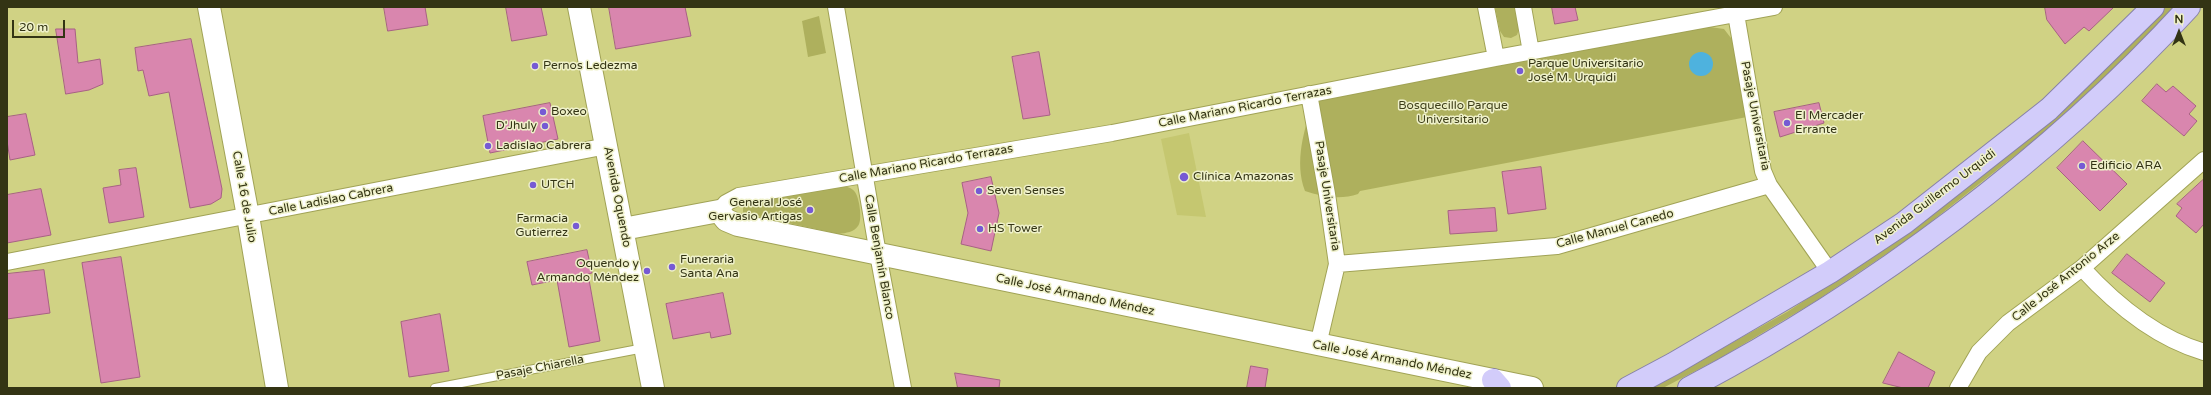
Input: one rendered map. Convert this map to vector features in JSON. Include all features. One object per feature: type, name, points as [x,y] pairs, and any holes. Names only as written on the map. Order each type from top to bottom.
[{"type":"main road","name":"Avenida Guillermo Urquidi","points":[[1628,388],[1673,364],[1830,272],[1904,223],[2050,109],[2153,7]]},
{"type":"main road","points":[[1689,388],[1735,364],[1818,313],[1884,269],[1974,204],[2085,112],[2158,41],[2189,7]]},
{"type":"main road","points":[[1724,388],[1735,364]]},
{"type":"street","name":"Calle 16 de Julio","points":[[209,7],[248,216],[277,388]]},
{"type":"street","name":"Avenida Oquendo","points":[[579,7],[653,388]]},
{"type":"street","name":"Calle Benjamín Blanco","points":[[836,7],[878,254],[903,388]]},
{"type":"street","points":[[1486,7],[1496,58]]},
{"type":"street","points":[[1523,7],[1531,52]]},
{"type":"street","name":"Calle Mariano Ricardo Terrazas","points":[[719,211],[726,203],[739,196],[1112,133],[1496,58],[1774,7]]},
{"type":"street","name":"Pasaje Universitaria","points":[[1736,14],[1763,171],[1770,186],[1830,272]]},
{"type":"street","name":"Pasaje Universitaria","points":[[1309,94],[1327,194],[1337,264],[1318,345]]},
{"type":"street","name":"Calle Ladislao Cabrera","points":[[7,262],[607,146]]},
{"type":"street","name":"Calle José Antonio Arze","points":[[1958,388],[1979,352],[1998,333],[2082,268],[2204,160]]},
{"type":"street","name":"Calle Manuel Canedo","points":[[1337,264],[1557,246],[1770,186]]},
{"type":"street","points":[[622,229],[719,211]]},
{"type":"street","name":"Calle José Armando Méndez","points":[[719,211],[726,220],[738,225],[1318,345],[1497,384],[1532,388]]},
{"type":"street","points":[[2082,268],[2104,291],[2143,322],[2186,347],[2204,352]]},
{"type":"lane","name":"Pasaje Chiarella","points":[[435,388],[645,348]]},
{"type":"shaded area","name":"Clínica Amazonas","points":[[1189,133],[1206,217],[1177,215],[1161,139]]},
{"type":"green space","points":[[1495,7],[1515,7],[1519,29],[1517,35],[1511,38],[1504,37],[1500,31]]},
{"type":"green space","points":[[2166,7],[2176,7],[2123,60],[2040,136],[1913,236],[1816,301],[1722,357],[1663,388],[1651,388],[1787,312],[1885,248],[2115,59]]},
{"type":"green space","points":[[819,16],[826,53],[808,57],[802,21]]},
{"type":"green space","name":"Bosquecillo Parque Universitario","points":[[1710,27],[1724,29],[1734,42],[1747,117],[1360,191],[1358,194],[1352,196],[1332,197],[1305,191],[1300,169],[1300,157],[1304,134],[1314,100],[1555,51],[1562,54]]},
{"type":"green space","points":[[844,186],[851,188],[855,192],[859,203],[860,214],[858,226],[854,230],[847,233],[839,234],[743,213],[743,205],[746,203]]},
{"type":"water","points":[[1701,52],[1709,56],[1713,64],[1709,72],[1701,76],[1693,72],[1689,64],[1693,56]]},
{"type":"building","points":[[384,7],[425,7],[428,25],[388,31]]},
{"type":"building","points":[[506,7],[541,7],[547,35],[512,41]]},
{"type":"building","points":[[609,7],[685,7],[691,36],[616,49]]},
{"type":"building","points":[[1552,7],[1575,7],[1578,20],[1555,24]]},
{"type":"building","points":[[2045,7],[2114,7],[2089,31],[2084,27],[2065,44],[2047,20]]},
{"type":"building","points":[[56,29],[75,29],[78,63],[100,59],[103,84],[89,90],[66,94]]},
{"type":"building","points":[[191,39],[222,189],[221,198],[211,204],[190,208],[169,92],[149,96],[143,70],[138,71],[135,48]]},
{"type":"building","points":[[1039,52],[1050,115],[1023,119],[1012,57]]},
{"type":"building","points":[[2157,84],[2166,92],[2173,86],[2196,106],[2189,114],[2197,121],[2184,136],[2142,101]]},
{"type":"building","points":[[550,103],[558,139],[490,153],[483,116]]},
{"type":"building","points":[[1819,103],[1824,123],[1780,137],[1774,112]]},
{"type":"building","points":[[26,114],[35,155],[10,160],[7,141],[7,117]]},
{"type":"building","points":[[2083,141],[2127,184],[2100,211],[2057,168]]},
{"type":"building","points":[[1541,167],[1546,209],[1508,214],[1502,172]]},
{"type":"building","points":[[136,168],[144,217],[109,223],[103,188],[121,185],[119,170]]},
{"type":"building","name":"HS Tower","points":[[991,177],[999,213],[991,251],[961,244],[968,213],[962,183]]},
{"type":"building","points":[[2204,179],[2204,224],[2196,233],[2176,216],[2182,208],[2177,204]]},
{"type":"building","points":[[41,189],[51,235],[7,243],[7,195]]},
{"type":"building","points":[[1495,208],[1497,231],[1450,234],[1448,211]]},
{"type":"building","points":[[587,250],[592,273],[588,274],[600,341],[569,347],[557,280],[532,285],[527,262]]},
{"type":"building","points":[[2127,254],[2165,283],[2150,302],[2112,273]]},
{"type":"building","points":[[121,257],[140,377],[101,383],[82,263]]},
{"type":"building","points":[[44,270],[50,313],[7,319],[7,274]]},
{"type":"building","points":[[723,293],[731,334],[711,338],[710,332],[673,339],[666,304]]},
{"type":"building","points":[[440,314],[449,371],[409,377],[401,322]]},
{"type":"building","points":[[1899,352],[1935,372],[1928,388],[1903,388],[1883,383]]},
{"type":"building","points":[[1251,366],[1268,369],[1265,388],[1247,388]]},
{"type":"building","points":[[955,373],[1000,380],[999,388],[958,388]]},
{"type":"place","name":"Pernos Ledezma","points":[[535,66]]},
{"type":"place","name":"Parque Universitario José M. Urquidi","points":[[1520,71]]},
{"type":"place","name":"Boxeo","points":[[543,112]]},
{"type":"place","name":"El Mercader Errante","points":[[1787,123]]},
{"type":"place","name":"D'Jhuly","points":[[545,126]]},
{"type":"place","name":"Ladislao Cabrera","points":[[488,146]]},
{"type":"place","name":"Edificio ARA","points":[[2082,166]]},
{"type":"place","name":"Clínica Amazonas","points":[[1184,177]]},
{"type":"place","name":"UTCH","points":[[533,185]]},
{"type":"place","name":"Seven Senses","points":[[979,191]]},
{"type":"place","name":"General José Gervasio Artigas","points":[[810,210]]},
{"type":"place","name":"Farmacia Gutierrez","points":[[576,226]]},
{"type":"place","name":"HS Tower","points":[[980,229]]},
{"type":"place","name":"Funeraria Santa Ana","points":[[672,267]]},
{"type":"place","name":"Oquendo y Armando Méndez","points":[[647,271]]}]
